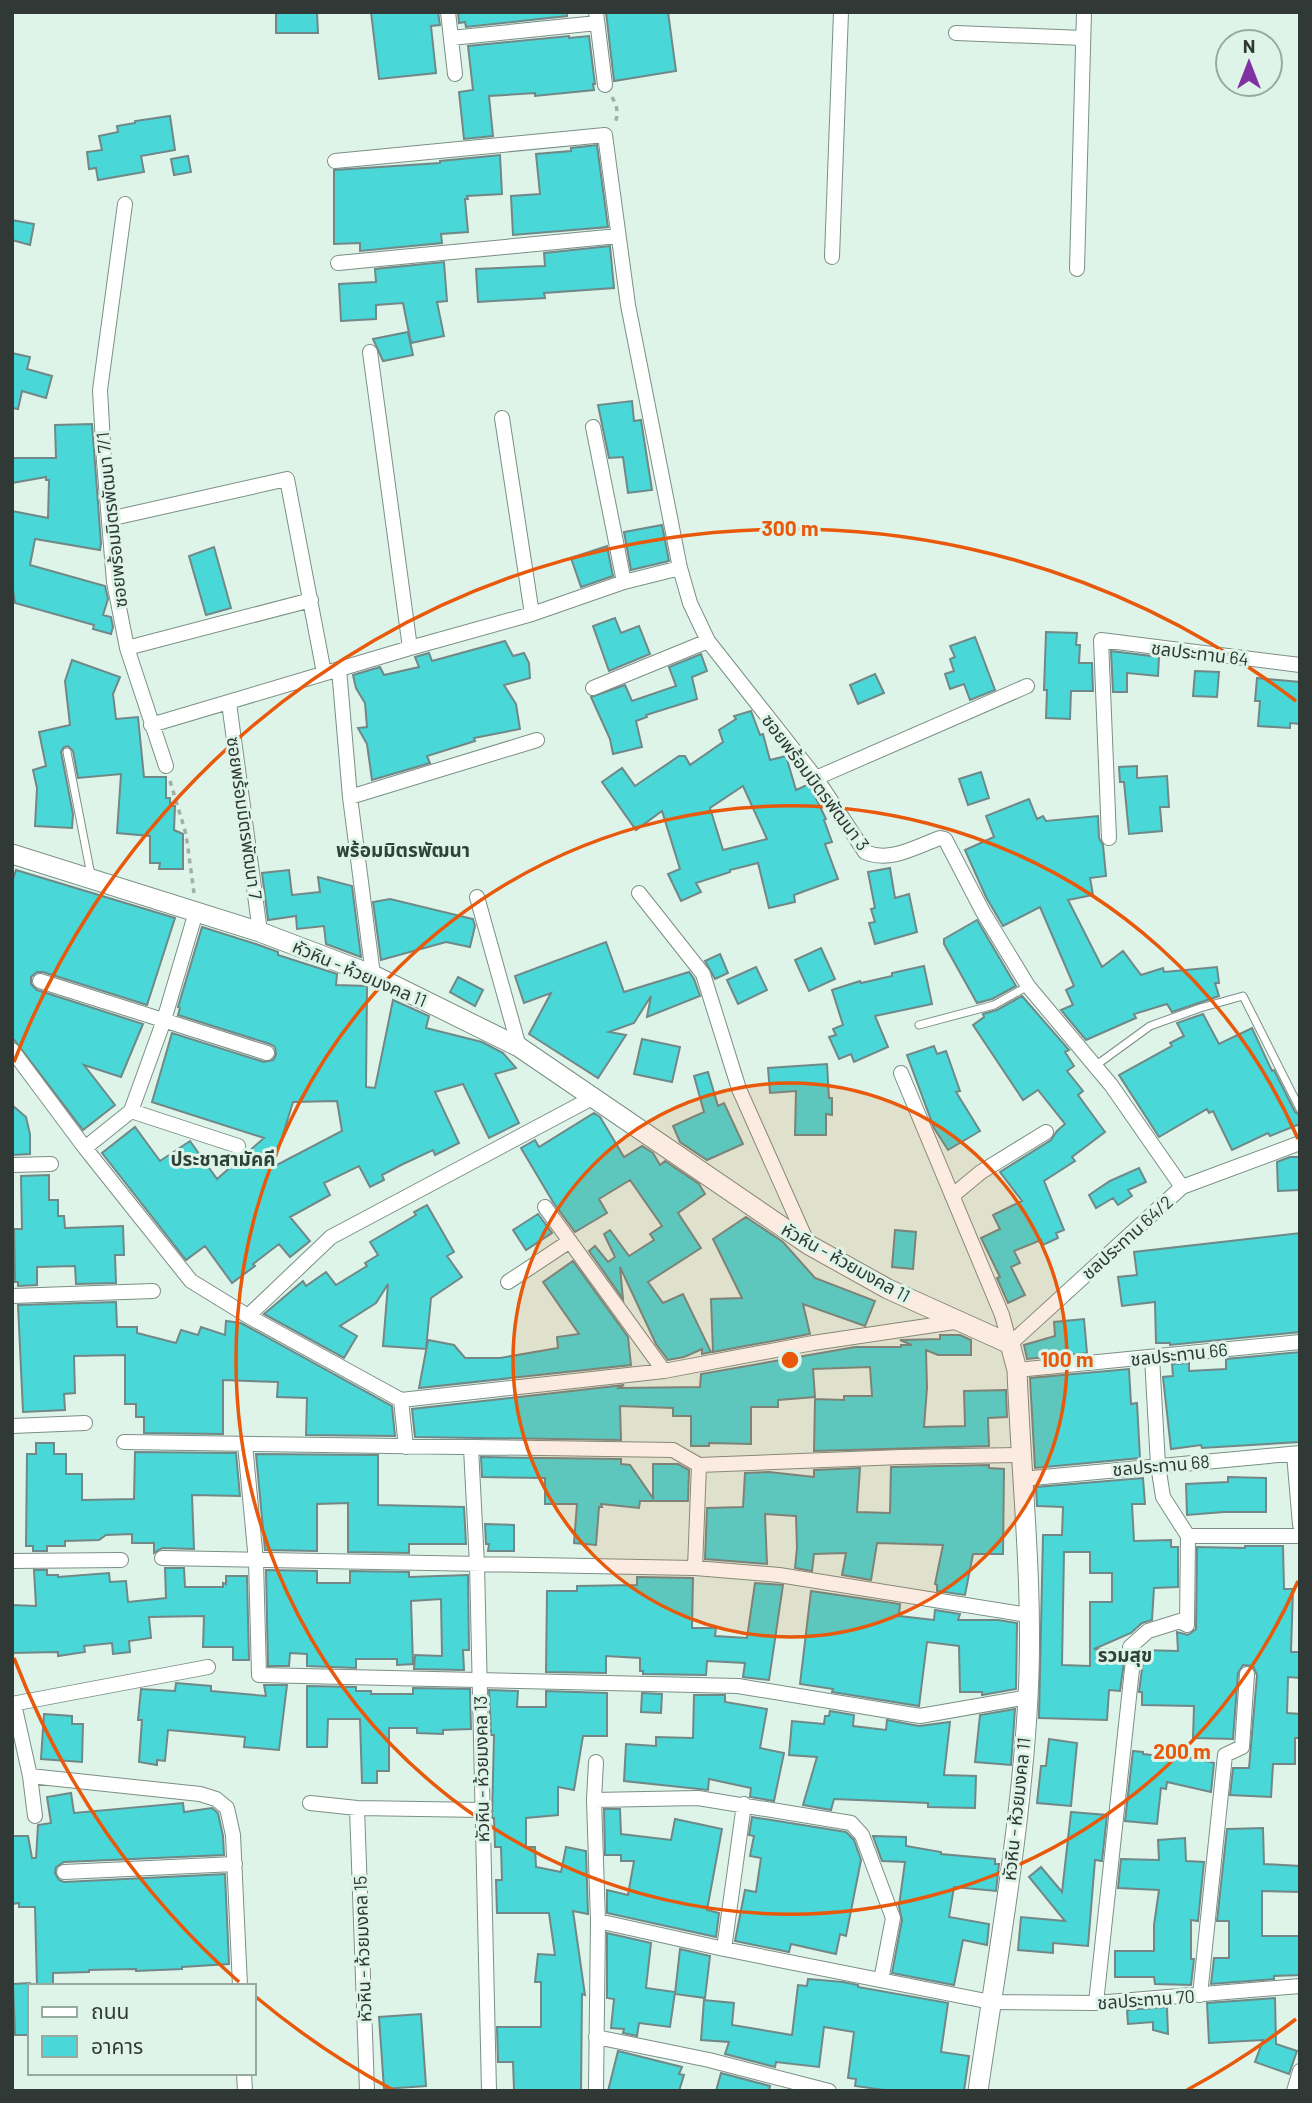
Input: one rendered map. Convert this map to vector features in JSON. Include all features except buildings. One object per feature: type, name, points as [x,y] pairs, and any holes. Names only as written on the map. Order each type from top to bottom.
[{"type":"street","points":[[448,12],[455,74]]},
{"type":"street","points":[[832,257],[841,12]]},
{"type":"street","points":[[1077,269],[1084,12]]},
{"type":"street","points":[[451,38],[596,17],[605,85]]},
{"type":"street","points":[[956,33],[1083,38]]},
{"type":"street","points":[[335,161],[605,135]]},
{"type":"street","name":"ซอยพร้อมมิตรพัฒนา 3","points":[[605,135],[628,305],[680,568],[690,603],[708,641],[816,778],[865,852],[876,857],[887,857],[940,838],[945,839],[983,912],[1028,986],[1111,1085],[1182,1187]]},
{"type":"street","name":"ซอยพร้อมมิตรพัฒนา 7/1","points":[[125,204],[100,390],[109,519],[114,582],[127,648],[166,766]]},
{"type":"street","points":[[338,263],[618,236]]},
{"type":"street","points":[[370,352],[410,648]]},
{"type":"street","points":[[502,418],[532,614]]},
{"type":"street","points":[[593,427],[624,582]]},
{"type":"street","points":[[109,519],[287,479],[324,673]]},
{"type":"street","points":[[151,725],[532,614],[624,582],[680,568]]},
{"type":"street","points":[[127,648],[311,600]]},
{"type":"street","name":"ชลประทาน 64","points":[[1109,838],[1101,640],[1300,665]]},
{"type":"street","points":[[593,688],[708,641]]},
{"type":"street","points":[[339,669],[350,797],[373,975]]},
{"type":"street","points":[[816,778],[1027,687]]},
{"type":"street","name":"ซอยพร้อมมิตรพัฒนา 7","points":[[229,703],[260,932]]},
{"type":"street","points":[[350,797],[537,740]]},
{"type":"street","name":"หัวหิน - ห้วยมงคล 11","points":[[12,854],[260,932],[373,975],[519,1047],[809,1245],[888,1289],[1010,1344],[1017,1370],[1028,1615],[1028,1697],[1011,1869],[978,2091]]},
{"type":"street","points":[[639,893],[703,974],[738,1089],[809,1245]]},
{"type":"street","points":[[477,897],[519,1047]]},
{"type":"street","points":[[85,1148],[131,1111],[164,1020],[196,912]]},
{"type":"street","points":[[40,981],[267,1053]]},
{"type":"street","points":[[12,1050],[85,1148],[191,1281],[248,1316],[401,1400],[664,1371],[813,1343],[962,1321]]},
{"type":"street","points":[[901,1073],[1002,1315],[1010,1344]]},
{"type":"street","points":[[248,1316],[331,1237],[594,1097]]},
{"type":"street","points":[[131,1111],[238,1146]]},
{"type":"street","points":[[952,1195],[981,1172],[1046,1132]]},
{"type":"street","name":"ชลประทาน 64/2","points":[[1010,1344],[1182,1187],[1300,1143]]},
{"type":"street","points":[[12,1165],[51,1164]]},
{"type":"street","points":[[545,1208],[664,1371]]},
{"type":"street","points":[[508,1282],[570,1241]]},
{"type":"street","points":[[12,1296],[153,1291]]},
{"type":"street","name":"ชลประทาน 66","points":[[1017,1370],[1300,1342]]},
{"type":"street","points":[[1096,2003],[1132,1653],[1148,1631],[1180,1621],[1187,1625],[1188,1536],[1163,1497],[1158,1465],[1152,1357]]},
{"type":"street","points":[[401,1400],[406,1447]]},
{"type":"street","points":[[12,1426],[85,1423]]},
{"type":"street","points":[[124,1442],[673,1450],[699,1465],[1020,1455]]},
{"type":"street","points":[[245,1444],[256,1561],[259,1675],[738,1686],[920,1716],[1028,1697]]},
{"type":"street","name":"หัวหิน - ห้วยมงคล 13","points":[[471,1448],[477,1564],[489,2091]]},
{"type":"street","points":[[1297,1453],[1300,1525]]},
{"type":"street","name":"ชลประทาน 68","points":[[1022,1479],[1297,1453]]},
{"type":"street","points":[[695,1568],[699,1465]]},
{"type":"street","points":[[1188,1536],[1300,1536]]},
{"type":"street","points":[[162,1558],[695,1568],[779,1575],[1028,1615]]},
{"type":"street","points":[[12,1561],[121,1560]]},
{"type":"street","points":[[35,1816],[30,1776],[13,1704],[208,1667]]},
{"type":"street","points":[[1200,1995],[1225,1755],[1242,1747],[1247,1674]]},
{"type":"street","points":[[596,1762],[596,2091]]},
{"type":"street","points":[[30,1776],[200,1794],[216,1799],[227,1808],[233,1835],[240,1984]]},
{"type":"street","points":[[594,1800],[698,1798],[851,1823],[862,1835],[893,1918],[881,1980]]},
{"type":"street","points":[[310,1803],[357,1808],[482,1810]]},
{"type":"street","points":[[724,1950],[744,1804]]},
{"type":"street","name":"หัวหิน - ห้วยมงคล 15","points":[[357,1808],[366,2091]]},
{"type":"street","points":[[64,1872],[235,1864]]},
{"type":"street","name":"ชลประทาน 70","points":[[598,1921],[724,1950],[991,2001],[1096,2003],[1300,1986]]},
{"type":"street","points":[[596,2037],[709,2060],[829,2091]]},
{"type":"lane","points":[[67,752],[92,879]]},
{"type":"lane","points":[[919,1025],[994,1004],[1028,986]]},
{"type":"lane","points":[[1095,1066],[1150,1026],[1243,996],[1300,1109]]},
{"type":"path","points":[[605,85],[617,106],[618,115],[605,135]]},
{"type":"path","points":[[166,766],[186,834],[196,912]]},
{"type":"district","name":"พร้อมมิตรพัฒนา","points":[[403,849]]},
{"type":"district","name":"ประชาสามัคคี","points":[[223,1158]]},
{"type":"district","name":"รวมสุข","points":[[1125,1654]]}]
